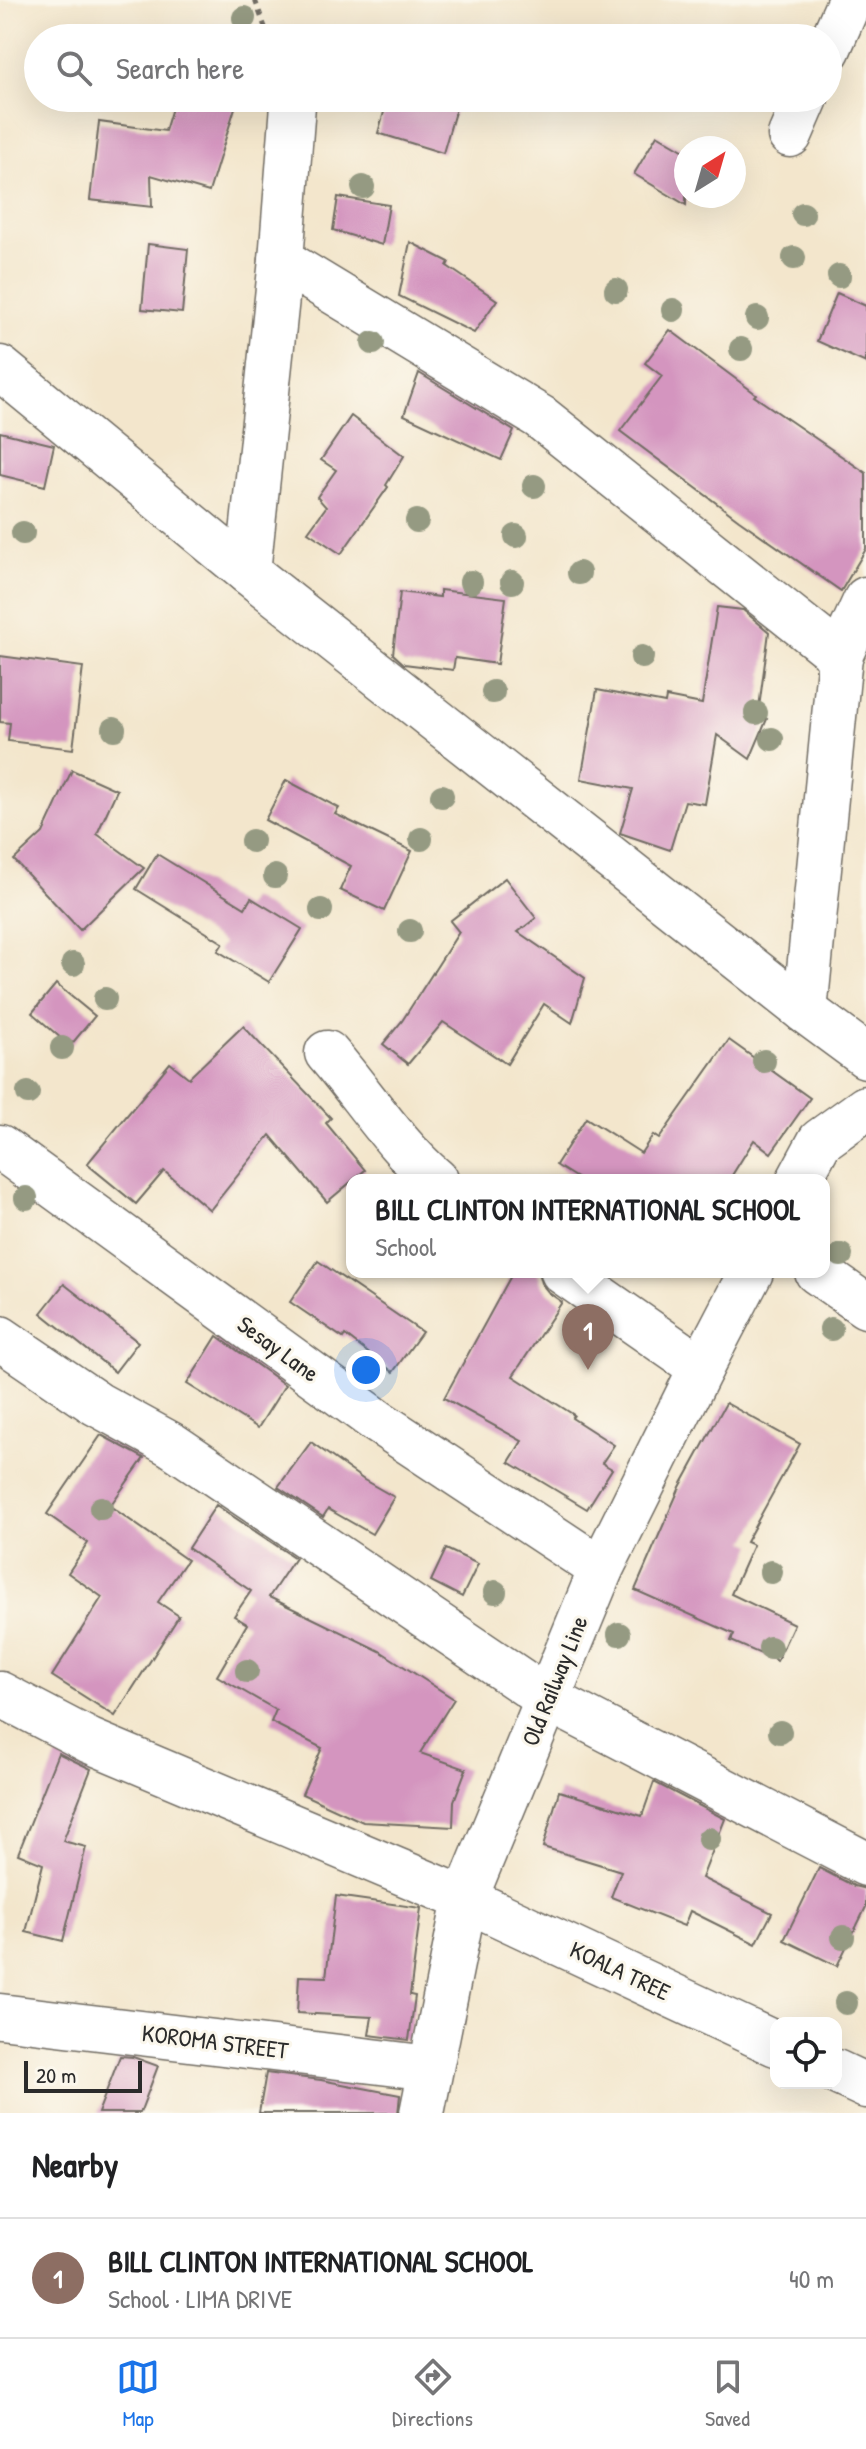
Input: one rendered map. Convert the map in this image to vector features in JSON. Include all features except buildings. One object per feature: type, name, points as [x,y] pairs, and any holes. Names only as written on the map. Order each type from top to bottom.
[{"type":"street","points":[[839,24],[850,0]]},
{"type":"street","points":[[248,572],[281,260],[292,112]]},
{"type":"street","points":[[281,260],[540,417],[840,656]]},
{"type":"street","points":[[0,368],[248,572],[866,1056]]},
{"type":"street","points":[[805,1011],[840,656],[866,599]]},
{"type":"street","points":[[327,1053],[430,1174]]},
{"type":"street","points":[[802,1174],[820,1141],[866,1108]]},
{"type":"street","name":"Sesay Lane","points":[[0,1147],[377,1421],[601,1569]]},
{"type":"street","points":[[572,1278],[701,1368]]},
{"type":"street","name":"Old Railway Line","points":[[422,2113],[465,1899],[601,1569],[748,1278]]},
{"type":"street","points":[[826,1278],[866,1306]]},
{"type":"street","points":[[0,1338],[97,1404],[172,1445],[548,1699],[866,1864]]},
{"type":"street","name":"KOALA TREE","points":[[0,1694],[90,1741],[465,1899],[770,2041]]},
{"type":"street","name":"KOROMA STREET","points":[[0,2016],[430,2068]]},
{"type":"street","points":[[842,2075],[866,2086]]},
{"type":"path","points":[[255,0],[264,24]]},
{"type":"place","name":"BILL CLINTON INTERNATIONAL SCHOOL","points":[[588,1370]]}]
